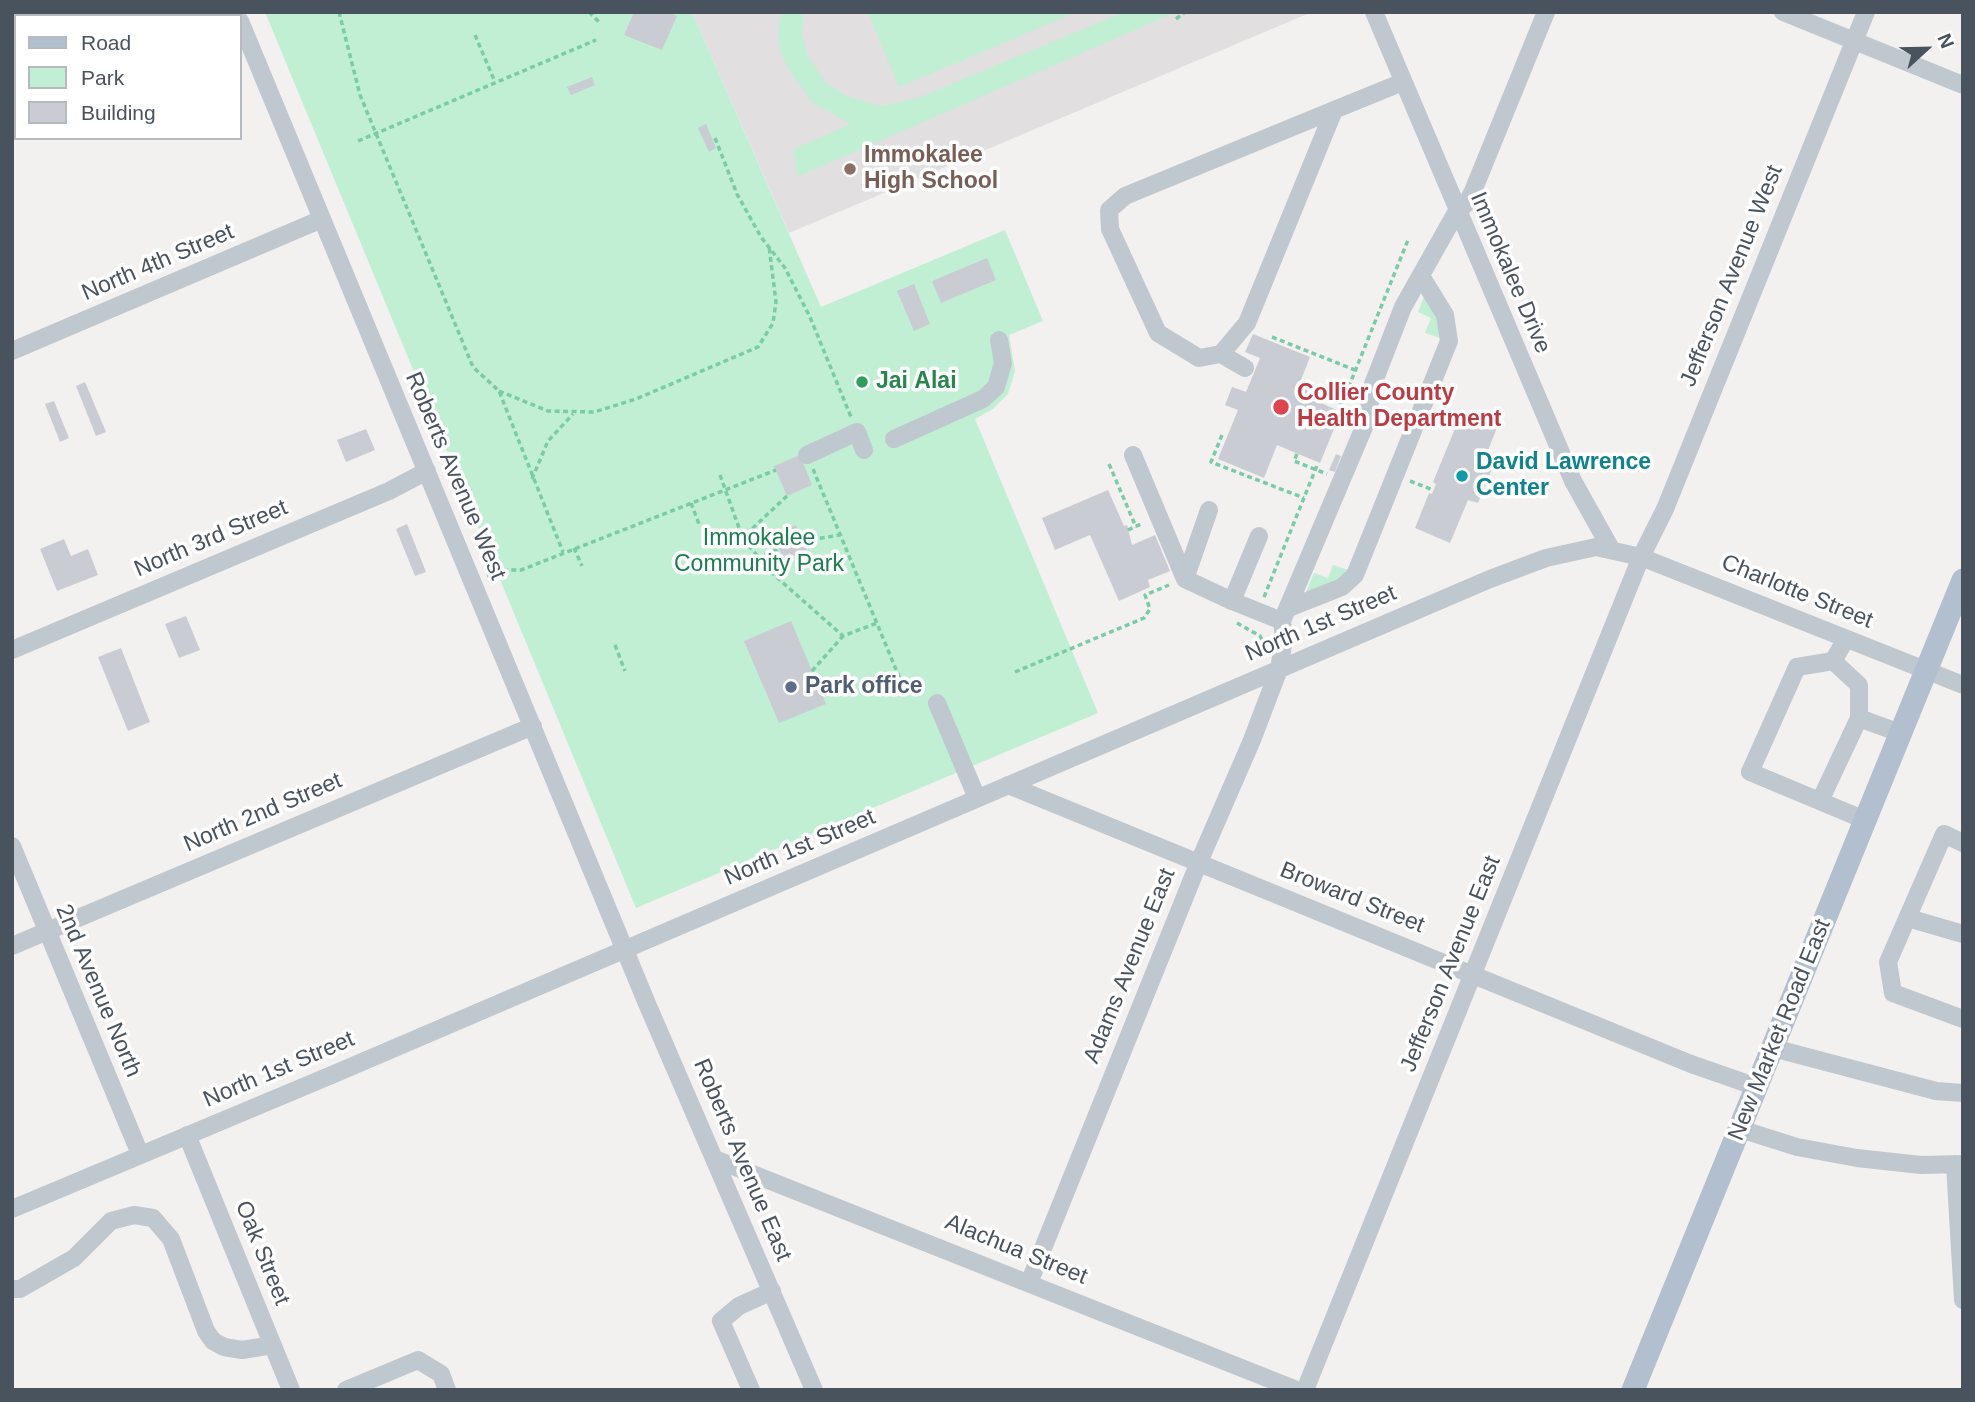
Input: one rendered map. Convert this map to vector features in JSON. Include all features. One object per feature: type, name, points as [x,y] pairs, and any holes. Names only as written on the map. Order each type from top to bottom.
[{"type":"main road","name":"New Market Road East","points":[[1633,1390],[1963,580]]},
{"type":"street","name":"Immokalee Drive","points":[[1374,12],[1573,481],[1611,549]]},
{"type":"street","points":[[1285,614],[1367,420],[1373,384],[1403,307],[1457,211],[1467,203],[1546,12]]},
{"type":"street","points":[[1783,12],[1963,85]]},
{"type":"street","name":"Jefferson Avenue West","points":[[1641,557],[1665,509],[1866,12]]},
{"type":"street","name":"Roberts Avenue West","points":[[242,26],[625,950]]},
{"type":"street","points":[[1245,368],[1221,355],[1199,358],[1158,333],[1110,229],[1110,210],[1125,196],[1403,82]]},
{"type":"street","points":[[1221,355],[1247,323],[1334,110]]},
{"type":"street","name":"North 4th Street","points":[[12,351],[322,219]]},
{"type":"street","points":[[1133,455],[1180,581],[1232,601],[1285,614],[1342,587],[1355,575],[1450,341],[1445,315],[1421,276]]},
{"type":"street","points":[[894,439],[983,399],[996,387],[1003,363],[999,340]]},
{"type":"street","points":[[807,456],[857,432],[864,450]]},
{"type":"street","name":"North 3rd Street","points":[[12,650],[389,491],[427,471]]},
{"type":"street","points":[[1180,581],[1209,510]]},
{"type":"street","points":[[1232,601],[1259,536]]},
{"type":"street","name":"North 1st Street","points":[[12,1209],[625,950],[1490,579],[1546,558],[1596,547],[1611,549]]},
{"type":"street","name":"Charlotte Street","points":[[1611,549],[1641,557],[1963,685]]},
{"type":"street","name":"Jefferson Avenue East","points":[[1305,1390],[1641,557]]},
{"type":"street","name":"Adams Avenue East","points":[[1028,1283],[1199,862],[1252,740],[1279,669],[1285,614]]},
{"type":"street","points":[[1846,639],[1833,661],[1797,667],[1750,772],[1865,820]]},
{"type":"street","points":[[1821,801],[1860,718],[1859,685],[1833,661]]},
{"type":"street","points":[[937,703],[977,798]]},
{"type":"street","points":[[1860,718],[1900,733]]},
{"type":"street","name":"North 2nd Street","points":[[12,946],[533,726]]},
{"type":"street","name":"Broward Street","points":[[1008,785],[1691,1064],[1757,1087]]},
{"type":"street","points":[[1963,843],[1944,834],[1888,962],[1893,993],[1963,1019]]},
{"type":"street","name":"2nd Avenue North","points":[[12,846],[140,1154]]},
{"type":"street","points":[[1908,918],[1963,934]]},
{"type":"street","name":"Roberts Avenue East","points":[[625,950],[814,1390]]},
{"type":"street","points":[[1773,1048],[1936,1091],[1963,1093]]},
{"type":"street","points":[[1740,1129],[1797,1147],[1857,1158],[1921,1164],[1959,1164],[1963,1300]]},
{"type":"street","name":"Oak Street","points":[[187,1135],[291,1390]]},
{"type":"street","name":"Alachua Street","points":[[715,1159],[1297,1390]]},
{"type":"street","points":[[12,1289],[20,1289],[74,1258],[111,1221],[134,1215],[153,1218],[171,1240],[206,1331],[213,1340],[224,1347],[242,1350],[273,1345]]},
{"type":"street","points":[[751,1390],[721,1321],[739,1306],[772,1292]]},
{"type":"street","points":[[346,1390],[418,1360],[441,1374],[447,1390]]},
{"type":"path","points":[[339,12],[360,95],[473,367],[499,391],[548,411],[573,414],[617,406],[758,347],[773,323],[776,302],[768,246]]},
{"type":"path","points":[[589,12],[601,24]]},
{"type":"path","points":[[1177,18],[1187,12]]},
{"type":"path","points":[[475,35],[495,82]]},
{"type":"path","points":[[358,141],[596,40]]},
{"type":"path","points":[[715,138],[737,194],[768,246],[785,268],[810,317],[857,432]]},
{"type":"path","points":[[1339,411],[1408,240]]},
{"type":"path","points":[[1272,337],[1356,370]]},
{"type":"path","points":[[499,391],[563,552]]},
{"type":"path","points":[[1314,392],[1342,403]]},
{"type":"path","points":[[532,479],[548,441],[573,414]]},
{"type":"path","points":[[1222,435],[1211,462],[1304,498]]},
{"type":"path","points":[[1297,454],[1294,461],[1315,470]]},
{"type":"path","points":[[807,456],[907,696]]},
{"type":"path","points":[[1254,598],[1262,601],[1318,463]]},
{"type":"path","points":[[1109,464],[1136,527]]},
{"type":"path","points":[[485,577],[501,570],[521,570],[776,470]]},
{"type":"path","points":[[720,475],[741,539],[757,558],[843,636]]},
{"type":"path","points":[[1405,479],[1433,490]]},
{"type":"path","points":[[741,539],[787,496]]},
{"type":"path","points":[[691,503],[699,524]]},
{"type":"path","points":[[1128,530],[1148,521]]},
{"type":"path","points":[[803,541],[840,535]]},
{"type":"path","points":[[574,548],[582,566]]},
{"type":"path","points":[[757,558],[779,549]]},
{"type":"path","points":[[1015,673],[1144,618],[1150,609],[1145,593],[1180,581]]},
{"type":"path","points":[[812,671],[843,636],[877,623]]},
{"type":"path","points":[[1252,631],[1260,636],[1265,646]]},
{"type":"path","points":[[615,645],[625,671]]},
{"type":"shaded area","name":"Immokalee High School","points":[[692,12],[1312,12],[789,233]]},
{"type":"green space","name":"Immokalee Community Park","points":[[265,12],[692,12],[821,307],[1005,230],[1043,321],[1009,335],[1015,371],[1008,394],[993,409],[975,419],[1098,713],[636,908]]},
{"type":"green space","points":[[781,12],[804,12],[802,34],[808,56],[825,82],[844,95],[881,106],[918,98],[1124,12],[1176,12],[797,177],[794,149],[851,124],[813,103],[791,73],[781,54],[778,32]]},
{"type":"green space","points":[[868,12],[1077,12],[899,87]]},
{"type":"green space","points":[[1425,294],[1442,324],[1440,338],[1425,333],[1431,318],[1418,312]]},
{"type":"green space","points":[[1333,565],[1349,570],[1342,579],[1305,594],[1314,573],[1328,578]]},
{"type":"building","points":[[634,12],[668,12],[677,16],[662,50],[624,35]]},
{"type":"building","points":[[592,77],[595,85],[571,95],[567,87]]},
{"type":"building","points":[[706,124],[716,148],[709,152],[698,128]]},
{"type":"building","points":[[987,258],[996,280],[941,303],[932,281]]},
{"type":"building","points":[[914,284],[930,324],[914,331],[897,291]]},
{"type":"building","name":"Collier County Health Department","points":[[1253,334],[1310,357],[1299,385],[1322,395],[1319,402],[1341,412],[1320,463],[1277,445],[1264,478],[1218,459],[1238,410],[1225,405],[1232,387],[1246,392],[1260,358],[1245,352]]},
{"type":"building","points":[[85,382],[106,432],[96,436],[76,386]]},
{"type":"building","points":[[54,401],[69,438],[60,442],[45,404]]},
{"type":"building","name":"David Lawrence Center","points":[[1461,414],[1497,428],[1482,465],[1492,469],[1478,503],[1468,500],[1450,543],[1415,528],[1429,493],[1432,494],[1436,484],[1433,482]]},
{"type":"building","points":[[366,429],[375,450],[346,462],[337,440]]},
{"type":"building","points":[[1336,454],[1341,456],[1335,472],[1329,470]]},
{"type":"building","points":[[800,455],[812,485],[787,496],[774,466]]},
{"type":"building","points":[[1108,490],[1124,526],[1127,525],[1132,545],[1155,535],[1170,571],[1148,580],[1150,587],[1119,601],[1090,535],[1055,550],[1042,518]]},
{"type":"building","points":[[407,524],[426,572],[415,576],[396,529]]},
{"type":"building","points":[[796,525],[807,551],[784,560],[773,534]]},
{"type":"building","points":[[64,539],[71,556],[88,549],[98,575],[57,591],[40,549]]},
{"type":"building","points":[[186,616],[200,650],[179,658],[165,624]]},
{"type":"building","name":"Park office","points":[[791,621],[826,704],[779,723],[744,641]]},
{"type":"building","points":[[121,648],[150,722],[128,731],[98,657]]},
{"type":"place","name":"Immokalee High School","points":[[850,169]]},
{"type":"place","name":"Jai Alai","points":[[862,382]]},
{"type":"place","name":"Collier County Health Department","points":[[1281,407]]},
{"type":"place","name":"David Lawrence Center","points":[[1462,476]]},
{"type":"place","name":"Park office","points":[[791,687]]}]
